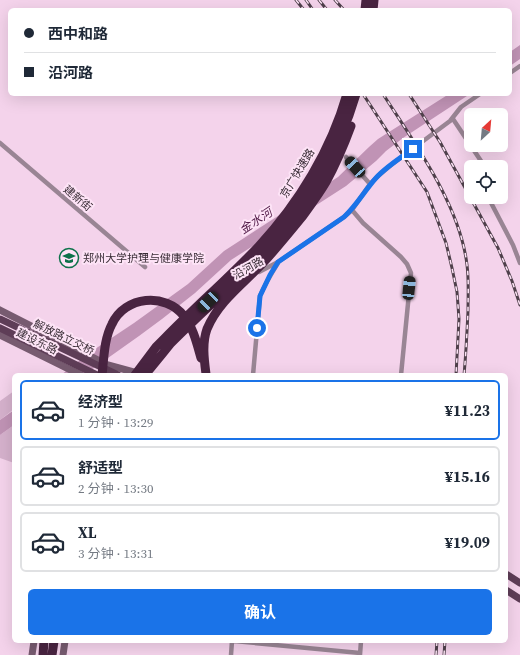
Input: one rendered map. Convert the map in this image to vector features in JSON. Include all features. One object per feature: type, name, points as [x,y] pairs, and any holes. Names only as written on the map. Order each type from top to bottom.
[{"type":"highway","points":[[206,373],[204,347],[207,330],[212,320],[229,297],[263,264],[287,236],[327,182],[356,114],[352,96]]},
{"type":"highway","name":"京广快速路","points":[[143,373],[171,343],[265,251],[297,212],[322,173],[332,154],[349,116],[352,96]]},
{"type":"highway","points":[[103,373],[107,336],[115,319],[126,308],[137,302],[153,299],[171,305],[187,320],[193,333],[206,373]]},
{"type":"highway","points":[[43,655],[44,643]]},
{"type":"highway","points":[[52,655],[54,643]]},
{"type":"main road","name":"解放路立交桥","points":[[0,319],[114,373]]},
{"type":"main road","name":"解放路立交桥","points":[[0,328],[93,373]]},
{"type":"main road","points":[[508,575],[520,583]]},
{"type":"main road","points":[[508,591],[520,599]]},
{"type":"street","name":"沿河路","points":[[143,373],[176,333],[208,302],[246,278],[278,262],[344,217],[352,210],[370,184],[378,176],[452,118],[461,107],[477,96]]},
{"type":"street","points":[[452,118],[480,160]]},
{"type":"street","name":"建新街","points":[[0,143],[145,267]]},
{"type":"street","points":[[346,157],[370,184]]},
{"type":"street","points":[[492,204],[513,245],[520,263]]},
{"type":"street","points":[[352,210],[363,223],[408,264],[411,273],[401,373]]},
{"type":"street","points":[[253,373],[260,296],[278,262]]},
{"type":"street","name":"建设东路","points":[[0,310],[107,365]]},
{"type":"street","name":"建设东路","points":[[0,335],[77,373]]},
{"type":"street","points":[[104,373],[107,365],[134,373]]},
{"type":"street","points":[[32,655],[34,643]]},
{"type":"street","points":[[63,655],[65,643]]},
{"type":"street","points":[[231,655],[233,643]]},
{"type":"street","points":[[253,643],[360,654],[361,643]]},
{"type":"shaded area","points":[[520,45],[520,59],[512,65],[512,51]]},
{"type":"shaded area","points":[[446,96],[467,96],[403,138],[346,186],[231,260],[195,293],[162,319],[87,373],[64,373],[89,353],[188,284],[224,251],[338,177],[378,139]]},
{"type":"shaded area","points":[[12,392],[12,411],[0,420],[0,401]]},
{"type":"shaded area","points":[[12,411],[12,426],[0,435],[0,420]]},
{"type":"shaded area","points":[[12,426],[12,462],[0,458],[0,435]]},
{"type":"railway","points":[[296,0],[302,8]]},
{"type":"railway","points":[[306,0],[312,8]]},
{"type":"railway","points":[[319,0],[325,8]]},
{"type":"railway","points":[[335,0],[342,8]]},
{"type":"railway","points":[[364,96],[427,192],[446,243],[457,292],[459,319],[456,373]]},
{"type":"railway","points":[[384,96],[422,154],[446,198],[463,242],[468,282],[468,311],[464,373]]},
{"type":"railway","points":[[410,96],[440,142],[498,248],[520,305]]},
{"type":"railway","points":[[436,655],[437,643]]},
{"type":"railway","points":[[444,655],[445,643]]},
{"type":"place","name":"郑州大学护理与健康学院","points":[[69,258]]},
{"type":"route","points":[[257,328],[260,296],[278,262],[344,217],[352,210],[370,184],[378,176],[413,149]]},
{"type":"water label","name":"金水河","points":[[256,221]]}]
